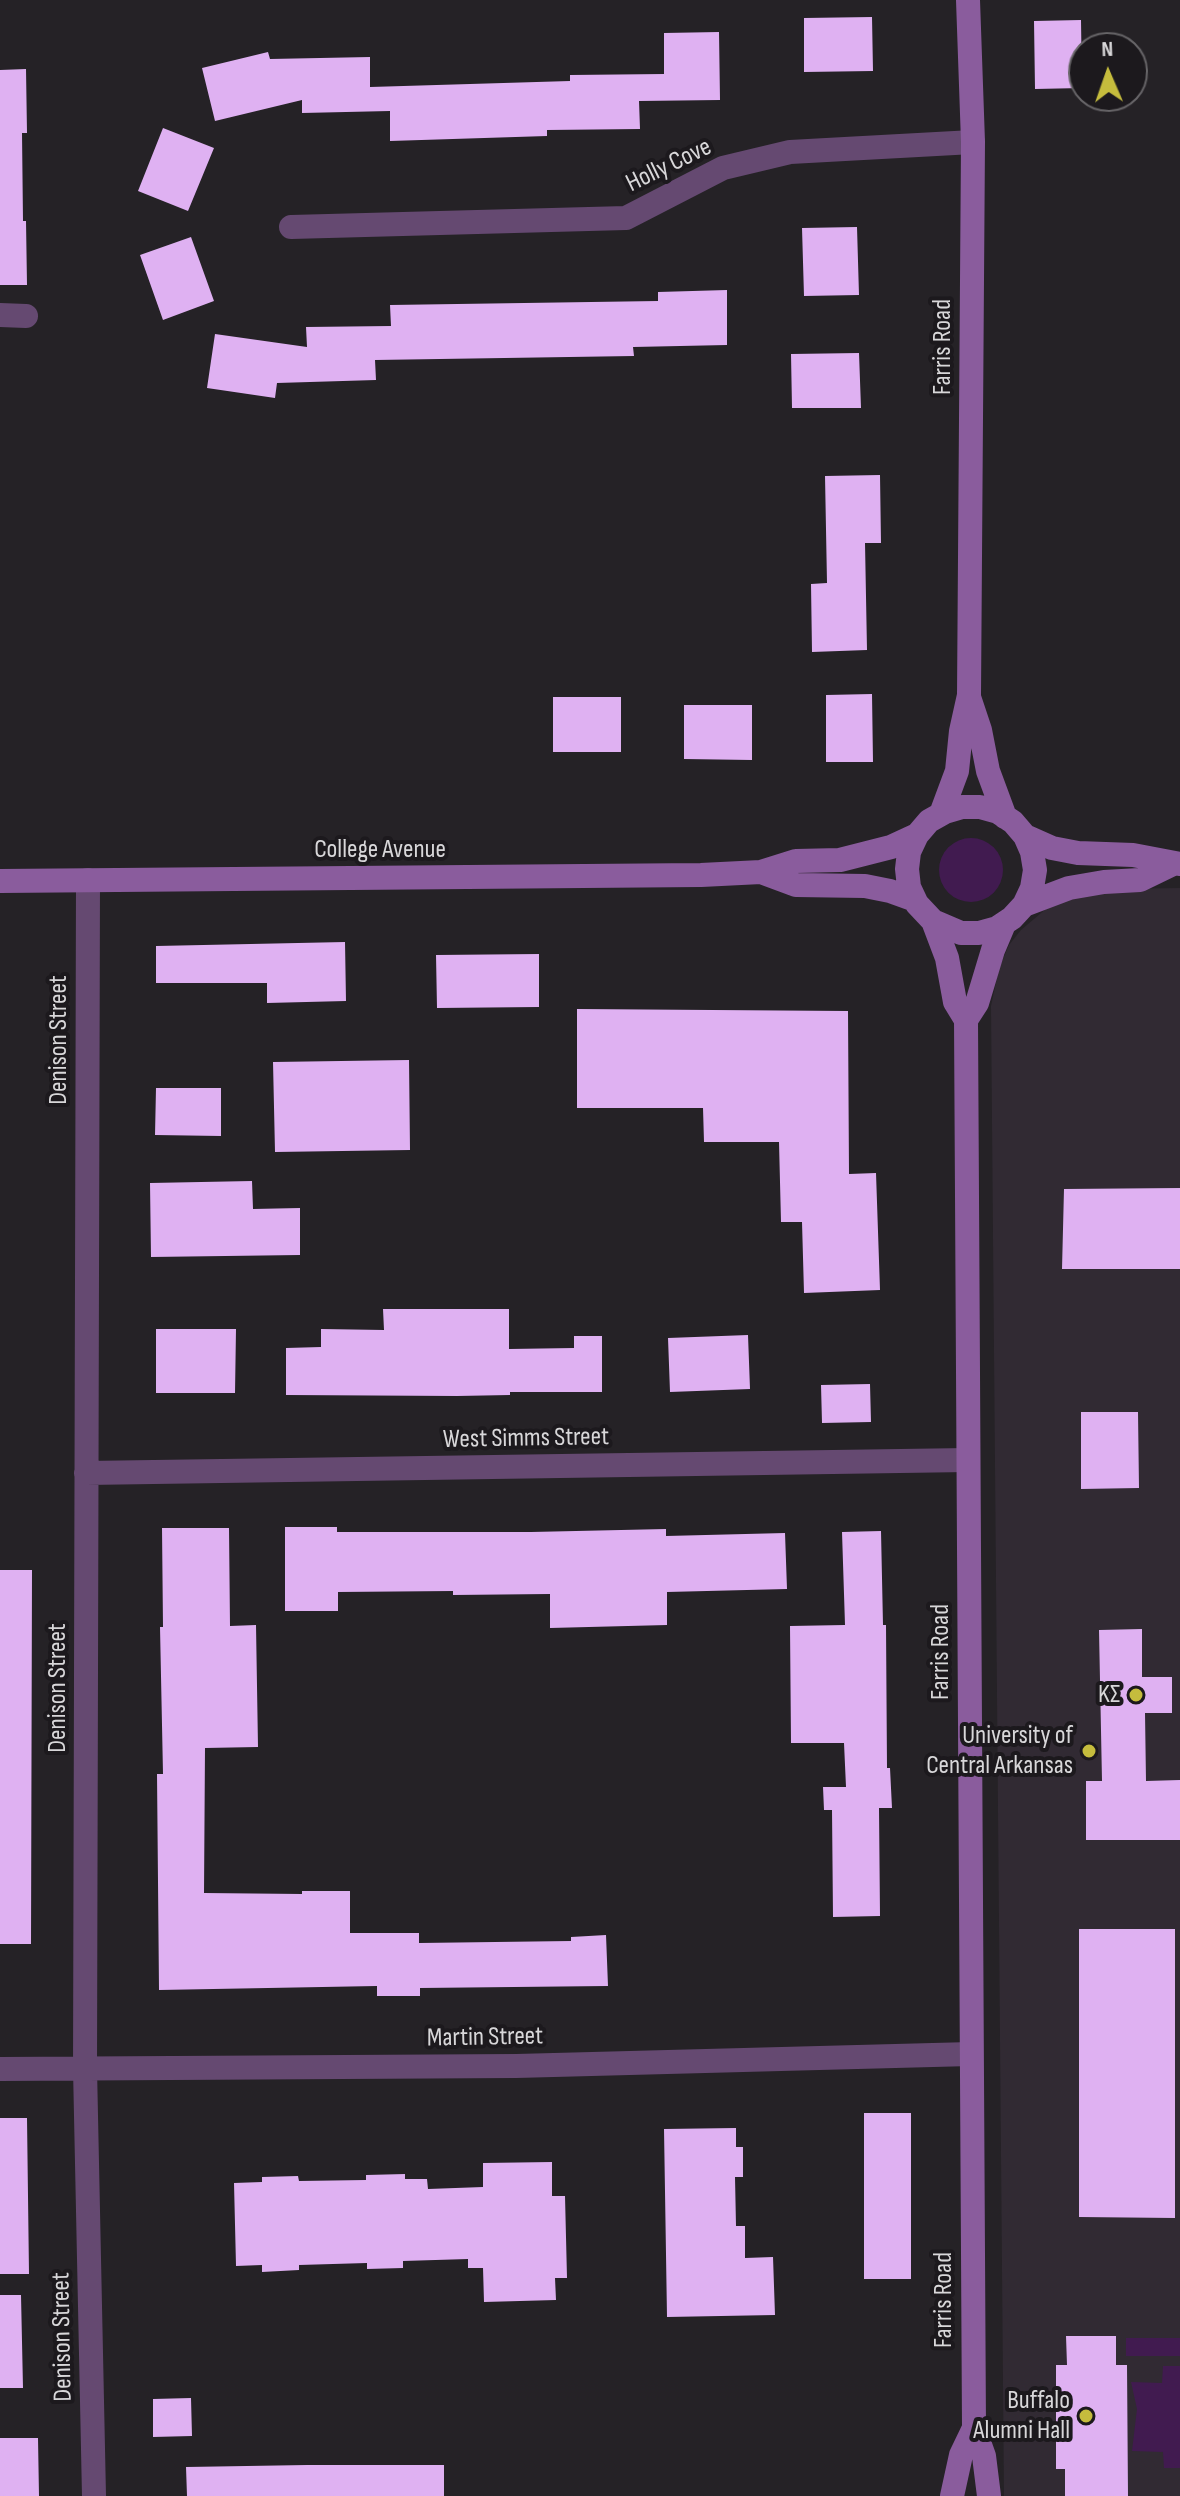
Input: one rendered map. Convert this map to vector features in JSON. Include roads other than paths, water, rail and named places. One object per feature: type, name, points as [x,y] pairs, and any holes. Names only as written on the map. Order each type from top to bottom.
[{"type":"street","name":"Farris Road","points":[[941,814],[957,771],[969,695],[973,142],[968,0]]},
{"type":"street","name":"Holly Cove","points":[[291,227],[626,218],[723,168],[790,152],[973,142]]},
{"type":"street","points":[[0,315],[26,316]]},
{"type":"street","name":"Farris Road","points":[[969,695],[988,771],[1005,817]]},
{"type":"street","points":[[1025,836],[1035,870],[1032,888],[1024,905],[1004,924],[979,933],[961,933],[933,921],[915,900],[909,887],[907,869],[909,852],[917,835],[929,821],[962,807],[980,807],[1005,817],[1025,836],[1052,848],[1078,853],[1133,855],[1176,864]]},
{"type":"street","name":"College Avenue","points":[[0,881],[643,876],[761,872],[796,861],[840,860],[867,854],[917,835]]},
{"type":"street","points":[[1024,905],[1069,888],[1140,880],[1176,864]]},
{"type":"street","name":"College Avenue","points":[[761,872],[796,885],[865,886],[915,900]]},
{"type":"street","name":"Denison Street","points":[[88,880],[85,2068],[94,2496]]},
{"type":"street","name":"Farris Road","points":[[933,921],[947,958],[955,1002],[966,1020],[974,2428],[984,2456],[989,2496]]},
{"type":"street","name":"Farris Road","points":[[966,1020],[977,1003],[1004,924]]},
{"type":"street","name":"West Simms Street","points":[[86,1473],[968,1460]]},
{"type":"street","name":"Martin Street","points":[[0,2069],[516,2066],[971,2054]]},
{"type":"street","name":"Farris Road","points":[[952,2496],[961,2455],[974,2428]]},
{"type":"place","name":"KΣ","points":[[1136,1695]]},
{"type":"place","name":"University of Central Arkansas","points":[[1089,1751]]},
{"type":"place","name":"Buffalo Alumni Hall","points":[[1086,2416]]}]
